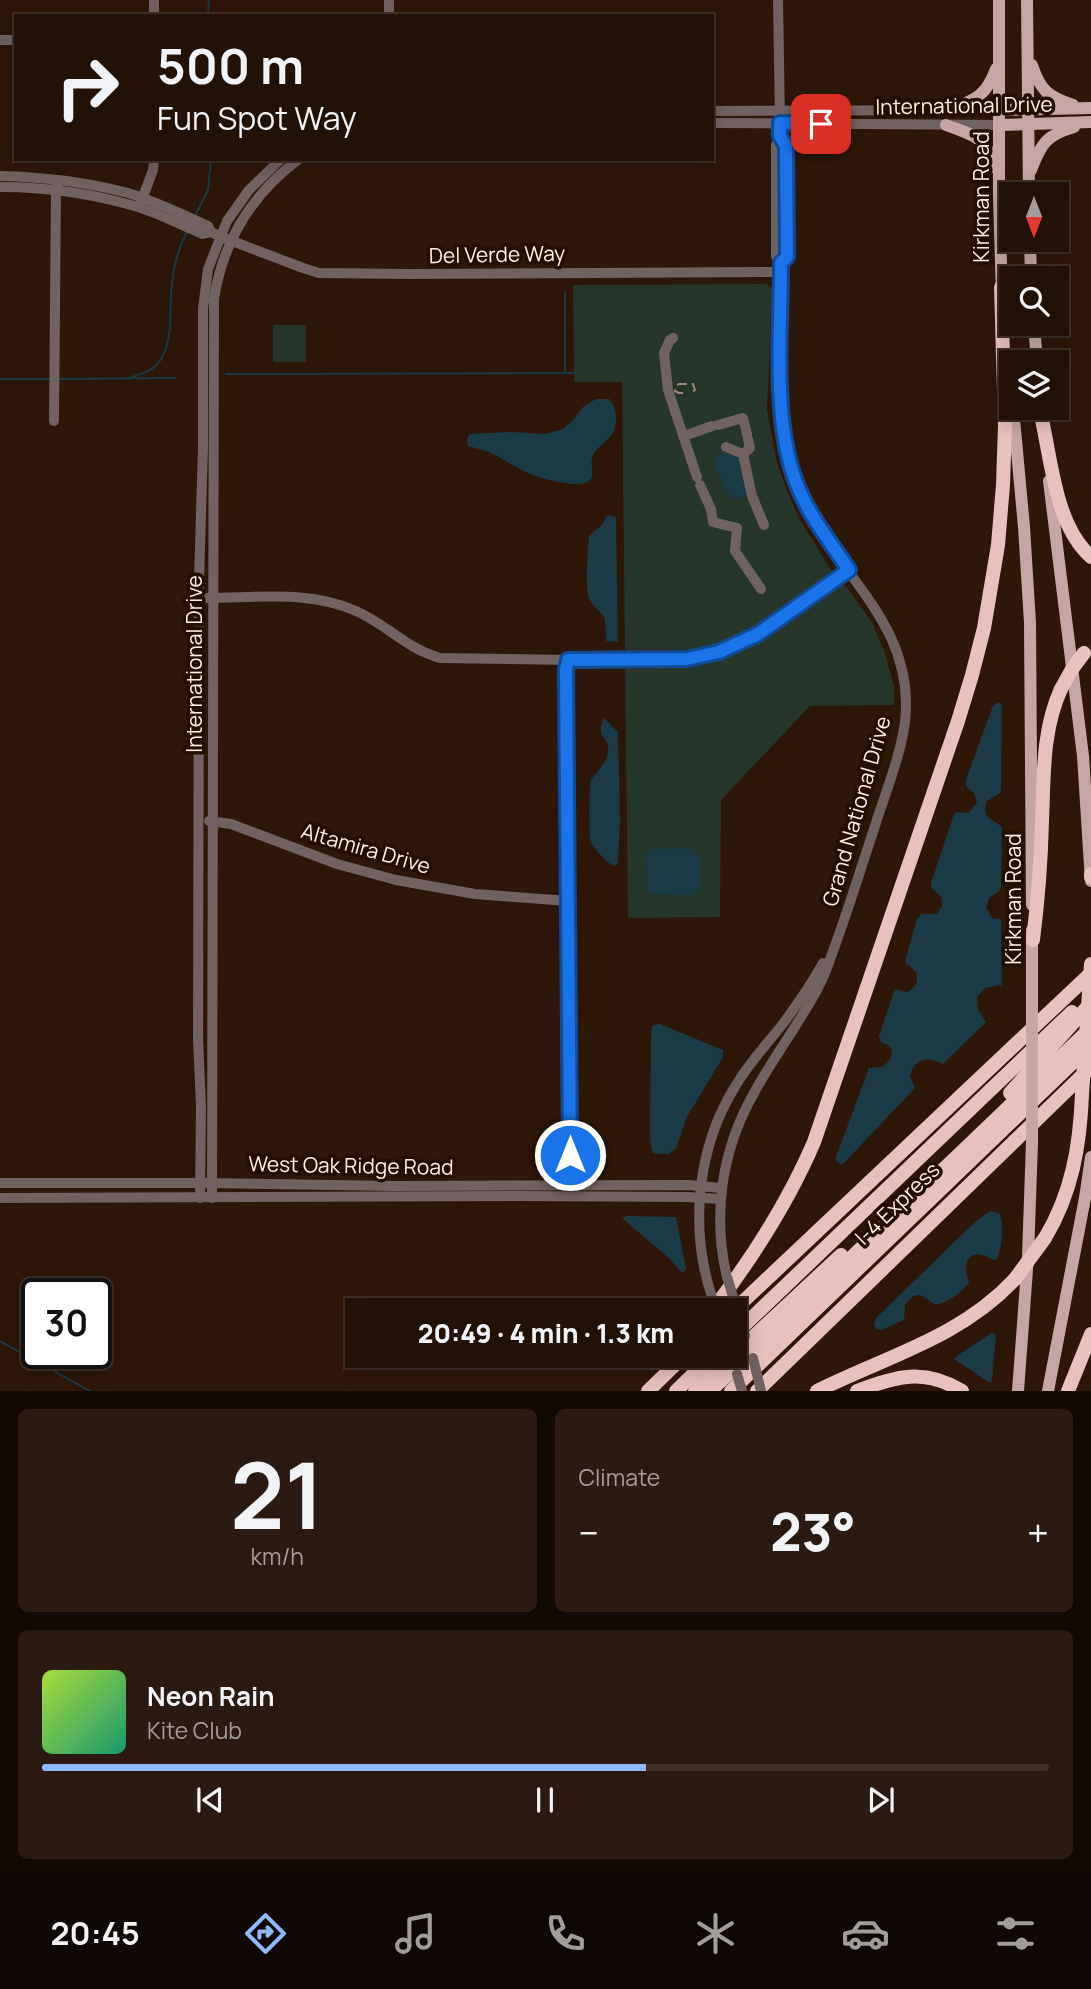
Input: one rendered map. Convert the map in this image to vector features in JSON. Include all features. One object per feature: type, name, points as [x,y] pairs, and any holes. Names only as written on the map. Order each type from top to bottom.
[{"type":"highway","points":[[720,1298],[767,1235],[814,1142],[972,675],[989,605],[1002,509],[1005,437],[1002,336]]},
{"type":"highway","points":[[1043,420],[1062,513],[1074,538],[1091,557]]},
{"type":"highway","points":[[1033,940],[1040,875],[1047,736],[1061,689],[1072,668],[1087,649]]},
{"type":"highway","points":[[1045,1017],[1091,963]]},
{"type":"highway","points":[[817,1391],[954,1328],[984,1308],[1015,1279],[1045,1238],[1060,1209],[1074,1169],[1080,1133],[1091,963]]},
{"type":"highway","points":[[747,1298],[1091,973]]},
{"type":"highway","name":"I-4 Express","points":[[747,1344],[1091,994]]},
{"type":"highway","points":[[747,1344],[979,1125],[1091,1003]]},
{"type":"highway","points":[[747,1344],[1091,1028]]},
{"type":"highway","name":"I-4 Express","points":[[731,1391],[1091,1045]]},
{"type":"highway","points":[[759,1391],[1091,1068]]},
{"type":"highway","points":[[1068,1391],[1091,1335]]},
{"type":"highway","points":[[667,1373],[670,1368]]},
{"type":"highway","points":[[648,1391],[672,1368]]},
{"type":"highway","points":[[676,1391],[700,1368]]},
{"type":"highway","points":[[695,1391],[724,1368]]},
{"type":"highway","points":[[710,1391],[728,1368]]},
{"type":"highway","points":[[858,1391],[888,1379],[909,1376],[936,1379],[962,1391]]},
{"type":"main road","name":"Kirkman Road","points":[[999,0],[1001,266]]},
{"type":"main road","points":[[1027,0],[1028,182]]},
{"type":"main road","points":[[1028,51],[1035,76],[1046,93],[1059,101],[1086,108]]},
{"type":"main road","points":[[951,110],[975,100],[984,93],[1000,59]]},
{"type":"main road","name":"International Drive","points":[[1000,110],[1086,108]]},
{"type":"main road","points":[[1028,176],[1044,142],[1063,130],[1089,122]]},
{"type":"main road","name":"International Drive","points":[[1000,125],[1089,122]]},
{"type":"main road","points":[[946,125],[984,143],[999,175]]},
{"type":"main road","name":"Kirkman Road","points":[[1014,420],[1030,623],[1033,940],[1032,1142],[1028,1256],[1018,1391]]},
{"type":"main road","points":[[1043,420],[1081,744],[1091,877]]},
{"type":"main road","points":[[1048,1391],[1091,1157]]},
{"type":"main road","points":[[1022,1341],[1026,1391]]},
{"type":"street","name":"Grand National Drive","points":[[733,1298],[719,1235],[720,1199],[732,1141],[754,1093],[820,985],[894,765],[905,719],[904,681],[896,648],[876,611],[817,526],[795,481],[783,433],[781,268],[787,257],[787,212],[786,146],[780,136],[778,0]]},
{"type":"street","name":"International Drive","points":[[714,111],[1000,110]]},
{"type":"street","name":"International Drive","points":[[714,123],[1000,125]]},
{"type":"street","points":[[141,203],[154,161]]},
{"type":"street","name":"International Drive","points":[[200,1198],[198,955],[202,309],[215,234],[248,190],[279,161]]},
{"type":"street","name":"International Drive","points":[[212,1198],[214,307],[219,272],[237,226],[261,193],[297,161]]},
{"type":"street","name":"Del Verde Way","points":[[0,176],[38,177],[57,185]]},
{"type":"street","name":"Del Verde Way","points":[[0,187],[57,185],[128,193],[141,203],[208,226],[215,234],[230,241],[319,273],[781,268]]},
{"type":"street","points":[[54,421],[57,185]]},
{"type":"street","points":[[673,338],[664,350],[670,396],[698,481],[711,509],[713,522],[737,528],[735,551],[761,589]]},
{"type":"street","points":[[684,436],[743,418],[750,448],[743,454]]},
{"type":"street","points":[[726,447],[743,454]]},
{"type":"street","points":[[743,454],[752,496],[764,526]]},
{"type":"street","points":[[199,597],[320,599],[370,617],[422,653],[440,658],[687,659],[719,652],[758,634],[849,570]]},
{"type":"street","points":[[568,660],[566,683],[571,1185]]},
{"type":"street","name":"Altamira Drive","points":[[199,821],[231,824],[337,864],[396,880],[475,894],[568,901]]},
{"type":"street","name":"Grand National Drive","points":[[711,1298],[701,1247],[701,1197],[709,1144],[731,1092],[810,987],[838,938]]},
{"type":"street","points":[[198,955],[202,969],[213,985]]},
{"type":"street","points":[[198,983],[208,1000],[212,1016]]},
{"type":"street","name":"West Oak Ridge Road","points":[[0,1183],[702,1185],[722,1188]]},
{"type":"street","name":"West Oak Ridge Road","points":[[0,1198],[521,1196],[720,1199]]},
{"type":"street","name":"Grand National Drive","points":[[747,1349],[759,1391]]},
{"type":"street","points":[[735,1368],[742,1391]]},
{"type":"green space","points":[[766,284],[772,288],[767,410],[777,463],[800,520],[831,570],[873,624],[894,686],[894,705],[810,706],[721,800],[720,917],[628,918],[625,654],[584,654],[579,651],[625,650],[622,382],[574,382],[573,285]]},
{"type":"green space","points":[[273,325],[306,325],[306,362],[273,362]]},
{"type":"water","points":[[596,399],[609,399],[616,413],[616,424],[612,434],[594,453],[591,478],[585,483],[571,484],[538,477],[489,452],[468,446],[469,434],[545,434],[563,429],[584,406]]},
{"type":"water","points":[[726,452],[739,458],[747,489],[746,495],[737,499],[732,498],[723,485],[714,463],[718,456]]},
{"type":"water","points":[[606,516],[616,517],[618,642],[606,641],[605,618],[590,600],[587,586],[589,536],[603,524]]},
{"type":"water","points":[[998,702],[1002,704],[1001,790],[987,801],[986,812],[989,818],[1002,827],[1001,888],[989,898],[986,908],[992,918],[1001,919],[1002,985],[985,988],[977,997],[978,1010],[986,1022],[943,1064],[923,1060],[915,1065],[910,1076],[915,1088],[842,1165],[835,1160],[869,1068],[883,1067],[890,1060],[892,1050],[881,1042],[879,1036],[895,989],[907,992],[917,981],[916,972],[905,962],[917,918],[922,914],[937,914],[942,906],[941,897],[931,888],[931,883],[954,814],[968,813],[977,803],[974,793],[965,782],[993,706]]},
{"type":"water","points":[[604,718],[618,732],[620,820],[618,864],[615,866],[596,850],[590,839],[591,780],[604,763],[608,752],[607,743],[601,734]]},
{"type":"water","points":[[650,849],[695,850],[698,857],[698,892],[692,895],[649,894],[646,854]]},
{"type":"water","points":[[660,1024],[723,1050],[723,1057],[687,1117],[676,1148],[669,1154],[652,1152],[650,1138],[651,1033],[653,1025]]},
{"type":"water","points":[[990,1211],[999,1213],[1002,1224],[997,1259],[976,1254],[972,1256],[966,1266],[969,1281],[960,1293],[936,1305],[920,1295],[913,1296],[905,1305],[904,1320],[882,1330],[876,1329],[876,1318],[975,1222]]},
{"type":"water","points":[[676,1217],[686,1269],[682,1273],[670,1259],[622,1218]]},
{"type":"water","points":[[992,1333],[996,1335],[990,1383],[954,1359]]},
{"type":"waterway","points":[[208,14],[209,0]]},
{"type":"waterway","points":[[196,214],[208,190],[211,161]]},
{"type":"waterway","points":[[129,378],[147,372],[165,352],[170,328],[174,271],[180,246],[187,232]]},
{"type":"waterway","points":[[565,292],[565,372]]},
{"type":"waterway","points":[[226,374],[580,373]]},
{"type":"waterway","points":[[57,379],[175,378]]},
{"type":"waterway","points":[[0,379],[52,379]]},
{"type":"waterway","points":[[0,1341],[90,1391]]},
{"type":"railway","points":[[683,393],[675,391],[676,386],[693,384],[695,390],[692,392]]},
{"type":"route","points":[[570,1155],[568,660],[687,659],[719,652],[758,634],[849,570],[817,526],[795,481],[783,433],[781,263],[787,257],[787,212],[786,146],[780,136],[780,123],[821,124]]}]
